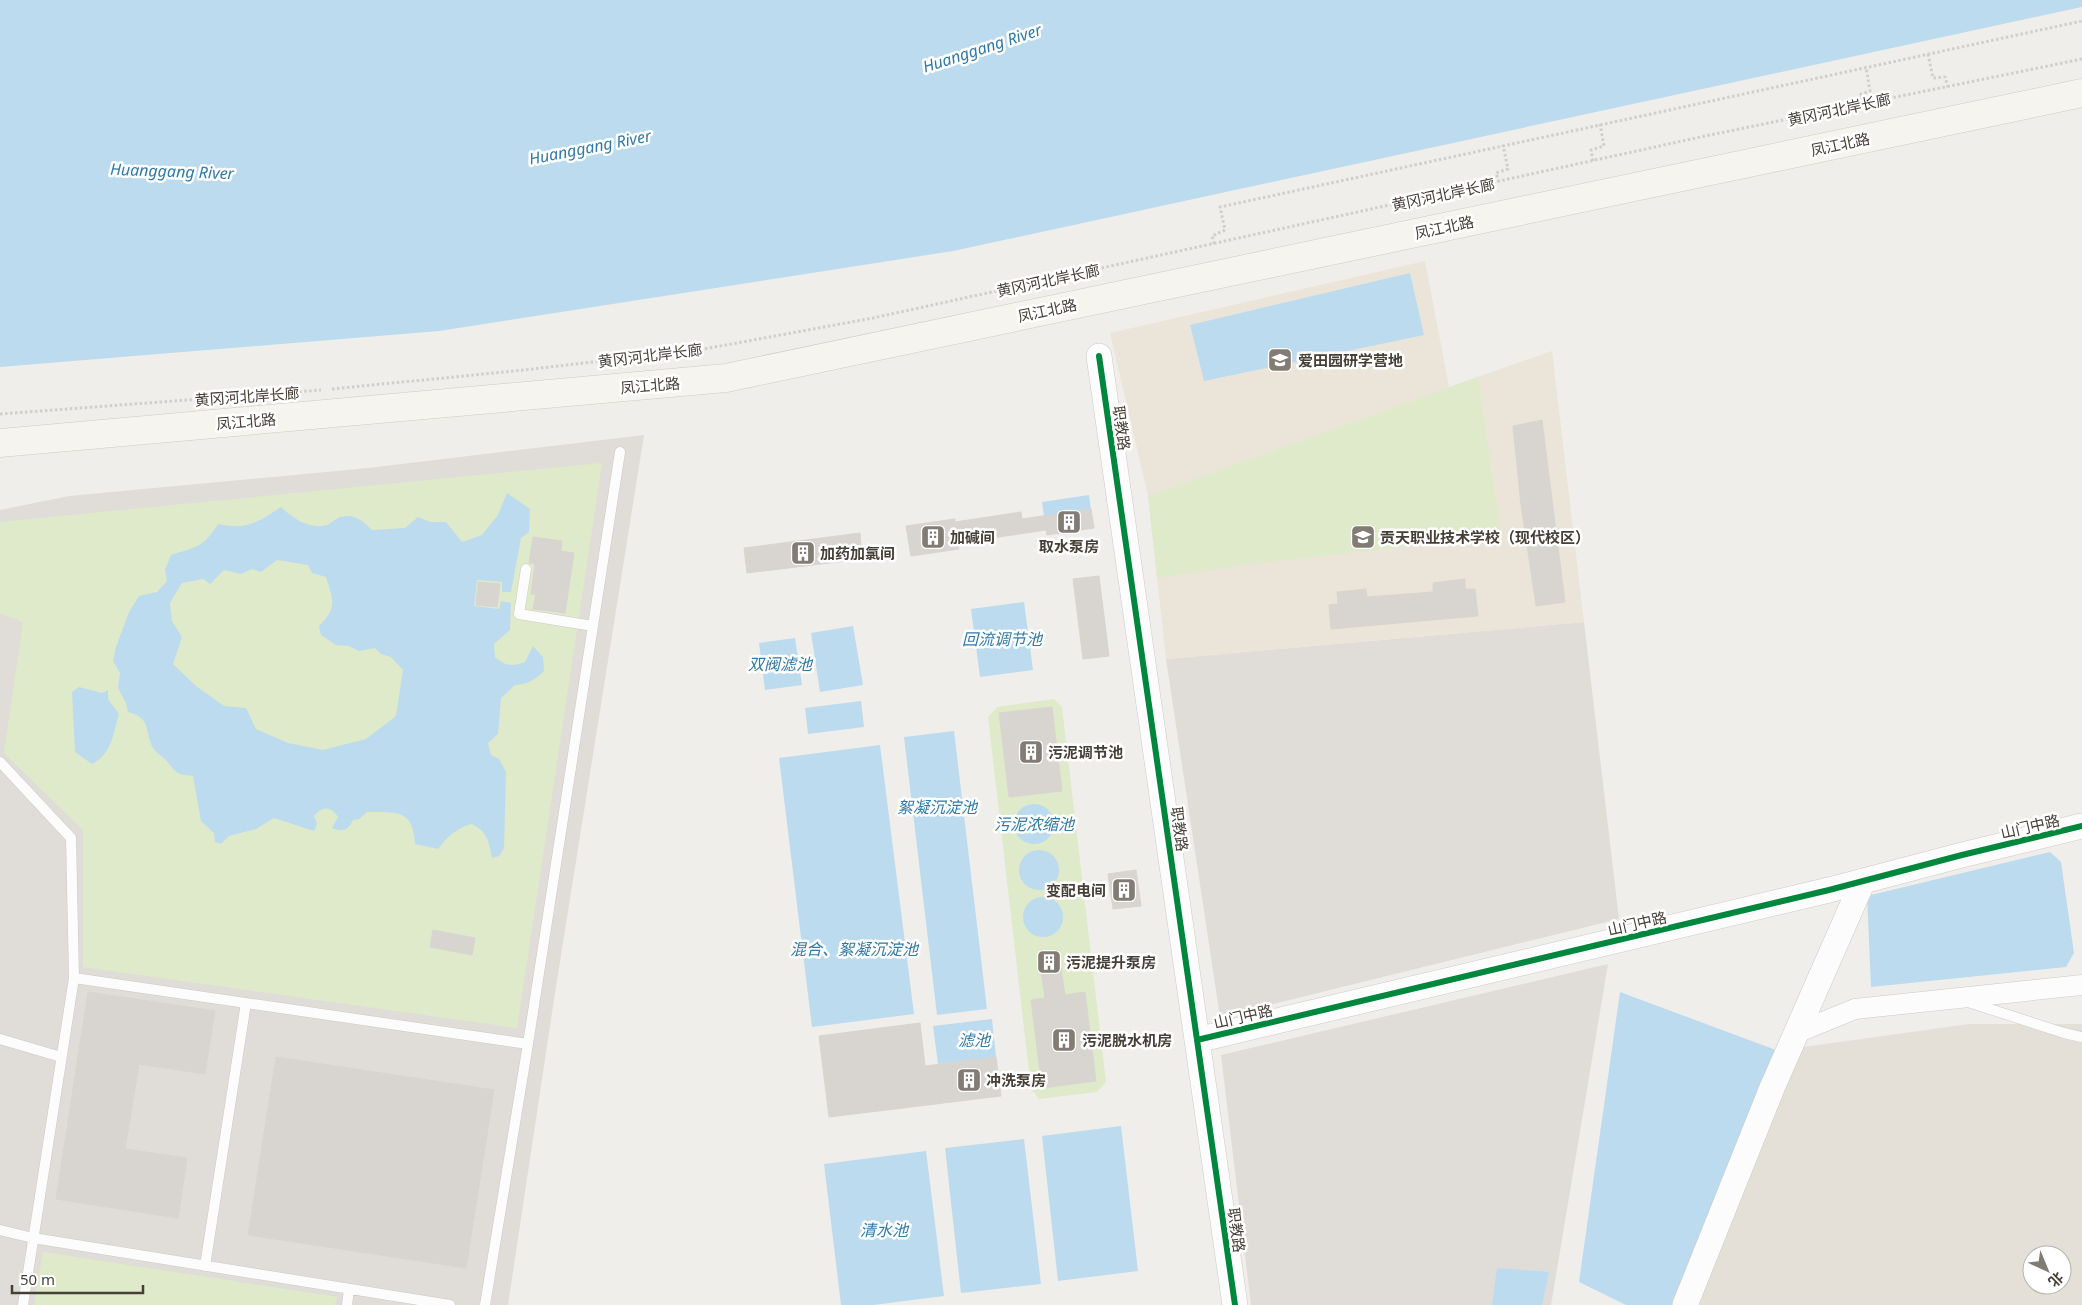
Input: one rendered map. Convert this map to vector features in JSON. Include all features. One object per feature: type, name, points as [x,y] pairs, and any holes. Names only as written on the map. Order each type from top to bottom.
[{"type":"main road","name":"凤江北路","points":[[0,443],[726,378],[2082,93]]},
{"type":"street","name":"职教路","points":[[1100,356],[1235,1305]]},
{"type":"street","name":"山门中路","points":[[1197,1040],[1863,881],[2082,826]]},
{"type":"street","points":[[1685,1305],[1772,1088],[1863,881]]},
{"type":"street","points":[[1796,1033],[1855,1009],[2082,985]]},
{"type":"lane","points":[[484,1305],[528,1044],[620,452]]},
{"type":"lane","points":[[526,569],[519,614],[593,626]]},
{"type":"lane","points":[[0,762],[71,838],[74,978],[23,1305]]},
{"type":"lane","points":[[74,978],[528,1044]]},
{"type":"lane","points":[[1956,998],[2064,1033],[2082,1037]]},
{"type":"lane","points":[[205,1266],[246,1003]]},
{"type":"lane","points":[[0,1039],[62,1058]]},
{"type":"lane","points":[[0,1230],[33,1238],[450,1305]]},
{"type":"lane","points":[[347,1305],[349,1289]]},
{"type":"path","points":[[1214,244],[1212,236],[1225,230],[1220,207],[2082,21]]},
{"type":"path","points":[[1928,54],[1933,78],[1945,77],[1948,86]]},
{"type":"path","points":[[1861,104],[1859,95],[1870,91],[1866,67]]},
{"type":"path","points":[[1593,161],[1592,150],[1604,146],[1600,124]]},
{"type":"path","points":[[1498,182],[1496,172],[1508,169],[1503,145]]},
{"type":"shaded area","name":"贡天职业技术学校（现代校区）","points":[[1425,261],[1449,387],[1552,351],[1584,622],[1166,659],[1148,496],[1110,333]]},
{"type":"shaded area","points":[[644,435],[555,993],[508,1305],[0,1305],[0,510],[69,496],[368,468]]},
{"type":"shaded area","points":[[1584,622],[1619,919],[1220,1017],[1166,659]]},
{"type":"shaded area","points":[[1608,964],[1551,1305],[1251,1305],[1221,1055]]},
{"type":"shaded area","points":[[1969,1024],[2082,1024],[2082,1305],[1685,1305],[1789,1049]]},
{"type":"green space","points":[[1478,377],[1501,536],[1258,563],[1157,578],[1148,496]]},
{"type":"green space","points":[[602,463],[517,1028],[83,967],[83,830],[4,753],[23,622],[0,613],[0,522]]},
{"type":"green space","points":[[1054,699],[1062,707],[1106,1082],[1097,1092],[1039,1099],[1031,1089],[988,717],[997,707]]},
{"type":"green space","points":[[43,1252],[337,1298],[335,1305],[34,1305]]},
{"type":"water","name":"Huanggang River","points":[[0,0],[2082,0],[2082,7],[953,251],[439,331],[0,367]]},
{"type":"water","points":[[1410,273],[1424,335],[1204,381],[1190,325]]},
{"type":"water","points":[[507,493],[530,509],[529,532],[521,538],[511,592],[502,592],[502,582],[477,580],[474,606],[499,609],[501,601],[511,603],[510,630],[494,644],[495,657],[509,665],[520,664],[525,662],[533,646],[543,657],[544,671],[531,681],[515,685],[501,698],[498,734],[488,743],[491,755],[499,759],[506,772],[504,848],[499,856],[492,858],[484,833],[471,824],[453,834],[438,849],[415,844],[411,824],[401,814],[367,812],[359,819],[353,820],[344,830],[339,830],[332,828],[338,817],[329,809],[320,810],[314,816],[317,824],[314,831],[274,818],[256,829],[229,836],[221,844],[215,842],[214,833],[201,821],[193,776],[177,772],[153,748],[144,722],[141,718],[128,712],[126,703],[118,688],[120,673],[113,661],[129,612],[139,596],[157,592],[167,581],[165,570],[171,555],[198,546],[208,538],[218,524],[237,526],[251,524],[281,507],[296,519],[314,526],[327,525],[337,518],[346,516],[358,519],[372,530],[405,528],[418,517],[430,522],[446,522],[462,542],[482,535],[498,515]],"holes":[[[277,560],[308,565],[312,573],[326,577],[332,598],[329,614],[319,626],[321,635],[336,645],[349,646],[359,651],[375,648],[381,654],[391,657],[403,670],[396,716],[366,739],[323,750],[288,743],[256,729],[246,708],[224,706],[196,686],[173,664],[182,637],[172,621],[170,603],[182,583],[203,579],[210,584],[224,570],[241,574],[252,569],[261,572]]]},
{"type":"water","points":[[1089,495],[1091,509],[1044,516],[1042,502]]},
{"type":"water","name":"回流调节池","points":[[1024,602],[1033,670],[980,677],[971,609]]},
{"type":"water","points":[[853,626],[863,685],[820,692],[811,633]]},
{"type":"water","name":"双阀滤池","points":[[795,638],[802,685],[765,690],[759,643]]},
{"type":"water","points":[[79,687],[102,693],[108,690],[108,699],[119,714],[108,749],[99,760],[92,764],[75,752],[72,692]]},
{"type":"water","points":[[861,701],[864,727],[808,734],[805,708]]},
{"type":"water","name":"絮凝沉淀池","points":[[954,731],[987,1009],[937,1015],[904,737]]},
{"type":"water","name":"混合、絮凝沉淀池","points":[[880,745],[914,1014],[812,1027],[779,758]]},
{"type":"water","name":"污泥浓缩池","points":[[1034,804],[1048,810],[1054,824],[1048,838],[1034,844],[1020,838],[1014,824],[1020,810]]},
{"type":"water","name":"污泥浓缩池","points":[[1039,850],[1053,856],[1059,870],[1053,884],[1039,890],[1025,884],[1019,870],[1025,856]]},
{"type":"water","points":[[2050,852],[2061,862],[2074,953],[2066,967],[1871,987],[1867,896]]},
{"type":"water","points":[[1043,897],[1057,903],[1063,917],[1057,931],[1043,937],[1029,931],[1023,917],[1029,903]]},
{"type":"water","points":[[1620,992],[1776,1050],[1674,1305],[1626,1305],[1579,1282]]},
{"type":"water","name":"滤池","points":[[992,1019],[996,1057],[938,1064],[933,1026]]},
{"type":"water","points":[[1121,1126],[1138,1271],[1058,1281],[1042,1136]]},
{"type":"water","name":"清水池","points":[[1024,1139],[1041,1284],[961,1293],[945,1148]]},
{"type":"water","name":"清水池","points":[[926,1151],[944,1296],[873,1305],[841,1305],[824,1164]]},
{"type":"water","points":[[1497,1268],[1549,1272],[1542,1305],[1492,1305]]},
{"type":"building","points":[[1542,420],[1565,602],[1536,606],[1521,505],[1513,426]]},
{"type":"building","points":[[1091,509],[1094,528],[1047,535],[1046,530],[958,543],[959,549],[911,556],[906,526],[955,519],[955,522],[1021,512],[1022,519]]},
{"type":"building","name":"加药加氯间","points":[[860,533],[862,559],[747,573],[744,548]]},
{"type":"building","points":[[533,537],[562,541],[561,551],[574,553],[565,613],[533,609],[536,594],[531,594],[535,564],[529,563]]},
{"type":"building","points":[[1099,576],[1109,656],[1083,659],[1073,579]]},
{"type":"building","points":[[1465,579],[1465,589],[1475,589],[1478,616],[1331,629],[1329,605],[1338,604],[1337,592],[1366,589],[1367,597],[1433,592],[1433,583]]},
{"type":"building","points":[[478,582],[500,584],[497,607],[476,605]]},
{"type":"building","name":"污泥调节池","points":[[1052,707],[1062,791],[1009,797],[999,713]]},
{"type":"building","name":"变配电间","points":[[1136,870],[1141,906],[1113,909],[1108,874]]},
{"type":"building","points":[[433,930],[475,938],[472,955],[430,947]]},
{"type":"building","name":"污泥脱水机房","points":[[1058,950],[1065,995],[1085,992],[1096,1081],[1042,1088],[1031,1000],[1045,998],[1038,953]]},
{"type":"building","points":[[88,992],[215,1011],[205,1074],[139,1064],[125,1149],[187,1158],[178,1218],[56,1199]]},
{"type":"building","points":[[920,1023],[925,1066],[996,1057],[1001,1096],[829,1117],[819,1036]]},
{"type":"building","points":[[276,1057],[494,1090],[466,1268],[248,1235]]},
{"type":"cycle path","points":[[1099,356],[1235,1305]]},
{"type":"cycle path","points":[[1197,1040],[1829,890],[2082,826]]},
{"type":"place","name":"爱田园研学营地","points":[[1280,360]]},
{"type":"place","name":"取水泵房","points":[[1069,522]]},
{"type":"place","name":"加碱间","points":[[933,537]]},
{"type":"place","name":"贡天职业技术学校（现代校区）","points":[[1363,537]]},
{"type":"place","name":"加药加氯间","points":[[803,553]]},
{"type":"place","name":"污泥调节池","points":[[1031,752]]},
{"type":"place","name":"变配电间","points":[[1124,890]]},
{"type":"place","name":"污泥提升泵房","points":[[1049,962]]},
{"type":"place","name":"污泥脱水机房","points":[[1064,1040]]},
{"type":"place","name":"冲洗泵房","points":[[969,1080]]}]
